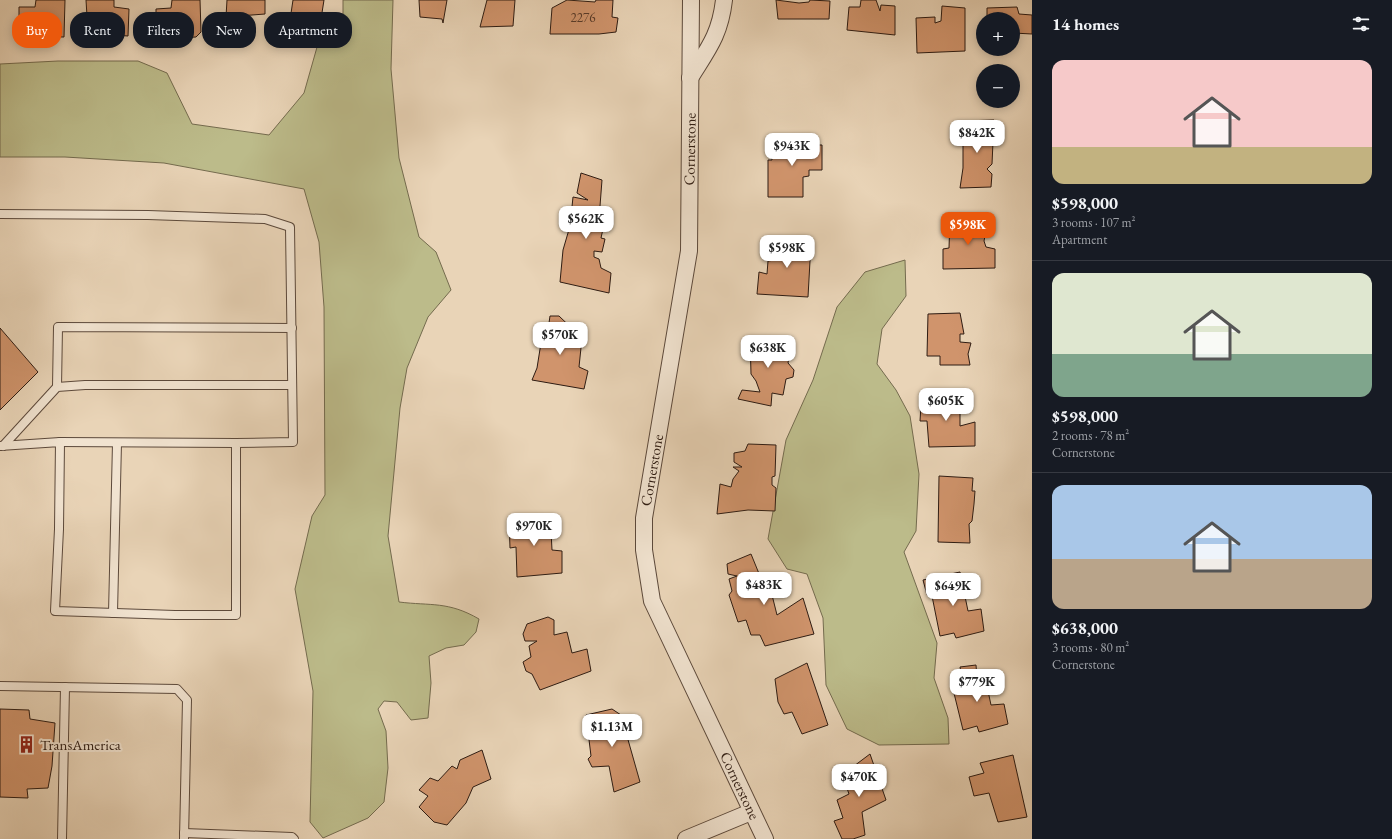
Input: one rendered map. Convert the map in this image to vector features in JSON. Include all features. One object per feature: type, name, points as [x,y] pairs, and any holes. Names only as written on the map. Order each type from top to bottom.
[{"type":"street","name":"Cornerstone","points":[[691,0],[688,251],[644,518],[644,550],[652,601],[765,839]]},
{"type":"street","points":[[690,78],[717,35],[724,0]]},
{"type":"street","points":[[686,839],[752,812]]},
{"type":"lane","points":[[0,214],[148,215],[265,219],[290,228],[293,442],[60,442],[1,446]]},
{"type":"lane","points":[[57,388],[58,327],[292,328]]},
{"type":"lane","points":[[1,446],[57,388],[85,385],[292,385]]},
{"type":"lane","points":[[60,442],[55,611],[236,615],[236,443]]},
{"type":"lane","points":[[113,613],[117,443]]},
{"type":"lane","points":[[0,686],[177,688],[187,700],[184,836],[292,837],[294,839]]},
{"type":"lane","points":[[62,839],[65,687]]},
{"type":"shaded area","points":[[343,0],[393,0],[391,69],[399,158],[419,237],[436,252],[451,290],[428,317],[407,368],[400,408],[388,536],[399,602],[449,607],[468,613],[479,619],[476,632],[464,645],[446,648],[429,656],[431,683],[428,718],[411,720],[397,702],[384,701],[378,709],[386,731],[388,768],[384,802],[368,818],[323,838],[310,822],[313,691],[295,589],[312,516],[325,495],[324,307],[319,242],[304,189],[164,163],[65,157],[0,157],[0,64],[58,61],[138,61],[167,73],[192,124],[269,135],[304,93],[317,48],[352,48],[352,12],[343,12]]},
{"type":"shaded area","points":[[905,260],[906,296],[882,329],[877,364],[896,390],[910,416],[919,474],[916,531],[904,552],[937,643],[934,678],[948,718],[949,744],[879,745],[847,729],[826,685],[823,618],[807,574],[787,569],[768,539],[786,440],[813,380],[837,307],[865,272]]},
{"type":"building","points":[[36,0],[65,0],[64,37],[62,37],[62,12],[19,12],[19,7],[35,7]]},
{"type":"building","points":[[86,0],[114,0],[114,7],[129,9],[128,36],[125,36],[125,12],[87,12]]},
{"type":"building","points":[[172,0],[200,0],[201,32],[194,37],[194,12],[156,12],[156,9],[171,8]]},
{"type":"building","points":[[227,0],[265,0],[264,14],[256,15],[256,12],[226,12]]},
{"type":"building","points":[[293,0],[324,0],[322,12],[291,12]]},
{"type":"building","points":[[419,0],[447,0],[443,23],[442,19],[420,17]]},
{"type":"building","points":[[487,0],[515,0],[513,26],[480,27]]},
{"type":"building","points":[[567,0],[595,2],[596,0],[613,0],[612,17],[618,18],[616,32],[599,34],[550,34],[552,8]]},
{"type":"building","points":[[776,0],[799,3],[809,2],[810,0],[830,1],[829,19],[778,19]]},
{"type":"building","points":[[861,0],[876,0],[880,11],[881,5],[895,6],[895,35],[847,30],[849,7],[860,7]]},
{"type":"building","points":[[942,6],[965,8],[965,51],[917,53],[916,18],[935,17],[935,23],[941,21]]},
{"type":"building","points":[[1017,7],[1018,12],[987,12],[987,8]]},
{"type":"building","points":[[1020,14],[1032,15],[1032,34],[1020,33]]},
{"type":"building","points":[[994,120],[992,164],[987,169],[992,174],[991,187],[960,188],[963,168],[963,121]]},
{"type":"building","points":[[804,140],[804,145],[822,145],[822,170],[809,170],[809,176],[803,177],[803,197],[768,197],[768,160],[772,160],[771,141]]},
{"type":"building","points":[[581,173],[602,180],[599,219],[605,220],[601,238],[605,239],[602,252],[594,251],[594,257],[599,259],[601,268],[611,273],[609,293],[560,282],[563,250],[570,226],[573,197],[588,200],[577,193]]},
{"type":"building","points":[[950,218],[984,218],[987,226],[984,241],[986,247],[995,249],[995,268],[943,269],[943,249],[949,248]]},
{"type":"building","points":[[774,238],[811,243],[808,297],[757,294],[759,272],[767,274],[768,261],[775,260],[773,256],[768,253],[767,243]]},
{"type":"building","points":[[960,313],[964,334],[960,334],[960,342],[971,343],[968,354],[970,365],[940,365],[940,356],[927,356],[928,314]]},
{"type":"building","points":[[550,316],[559,316],[582,338],[579,367],[588,371],[584,389],[532,380],[537,368],[544,324],[549,323]]},
{"type":"building","points":[[0,328],[38,372],[0,410]]},
{"type":"building","points":[[750,336],[791,343],[788,363],[794,370],[793,377],[786,379],[783,395],[772,393],[771,406],[738,399],[742,390],[760,392],[756,381],[751,374]]},
{"type":"building","points":[[960,394],[960,426],[975,422],[975,446],[929,447],[927,421],[920,421],[921,405],[926,405],[926,395]]},
{"type":"building","points":[[748,444],[776,445],[775,476],[772,477],[772,485],[776,488],[775,511],[748,510],[717,514],[720,484],[731,487],[733,479],[739,471],[733,467],[742,467],[734,462],[734,453],[745,451]]},
{"type":"building","points":[[939,476],[973,478],[972,491],[975,491],[972,521],[969,524],[970,543],[938,542]]},
{"type":"building","points":[[545,515],[545,529],[551,531],[552,550],[562,551],[562,573],[517,577],[516,547],[510,548],[509,519]]},
{"type":"building","points":[[751,554],[762,581],[769,583],[777,615],[803,598],[814,634],[765,646],[760,635],[751,635],[746,620],[738,622],[729,595],[732,591],[729,579],[737,576],[728,574],[727,564]]},
{"type":"building","points":[[960,572],[968,611],[981,609],[984,631],[956,638],[954,633],[940,636],[932,596],[927,595],[923,580]]},
{"type":"building","points":[[548,617],[554,620],[554,635],[567,632],[572,653],[587,649],[591,671],[540,690],[532,674],[526,671],[523,662],[531,657],[529,646],[537,641],[525,641],[523,634],[527,624]]},
{"type":"building","points":[[807,663],[828,725],[802,734],[792,712],[784,714],[778,702],[775,679]]},
{"type":"building","points":[[976,665],[977,678],[985,677],[991,705],[1004,704],[1008,724],[979,732],[977,726],[963,730],[952,685],[963,683],[960,667]]},
{"type":"building","name":"TransAmerica","points":[[0,709],[29,710],[30,719],[55,723],[52,766],[48,788],[27,789],[28,798],[0,797]]},
{"type":"building","points":[[612,709],[621,715],[640,782],[614,792],[609,766],[592,767],[588,759],[591,756],[586,715]]},
{"type":"building","points":[[482,750],[491,779],[473,787],[466,803],[447,825],[434,822],[419,807],[428,796],[419,790],[430,778],[438,781],[452,766],[457,769],[460,760]]},
{"type":"building","points":[[870,754],[886,800],[862,812],[865,835],[853,839],[842,839],[834,821],[843,818],[837,800],[849,794],[841,771],[854,766]]},
{"type":"building","points":[[1013,755],[1027,817],[998,822],[989,793],[974,796],[969,777],[984,773],[980,763]]},
{"type":"place","name":"TransAmerica","points":[[27,745]]}]
